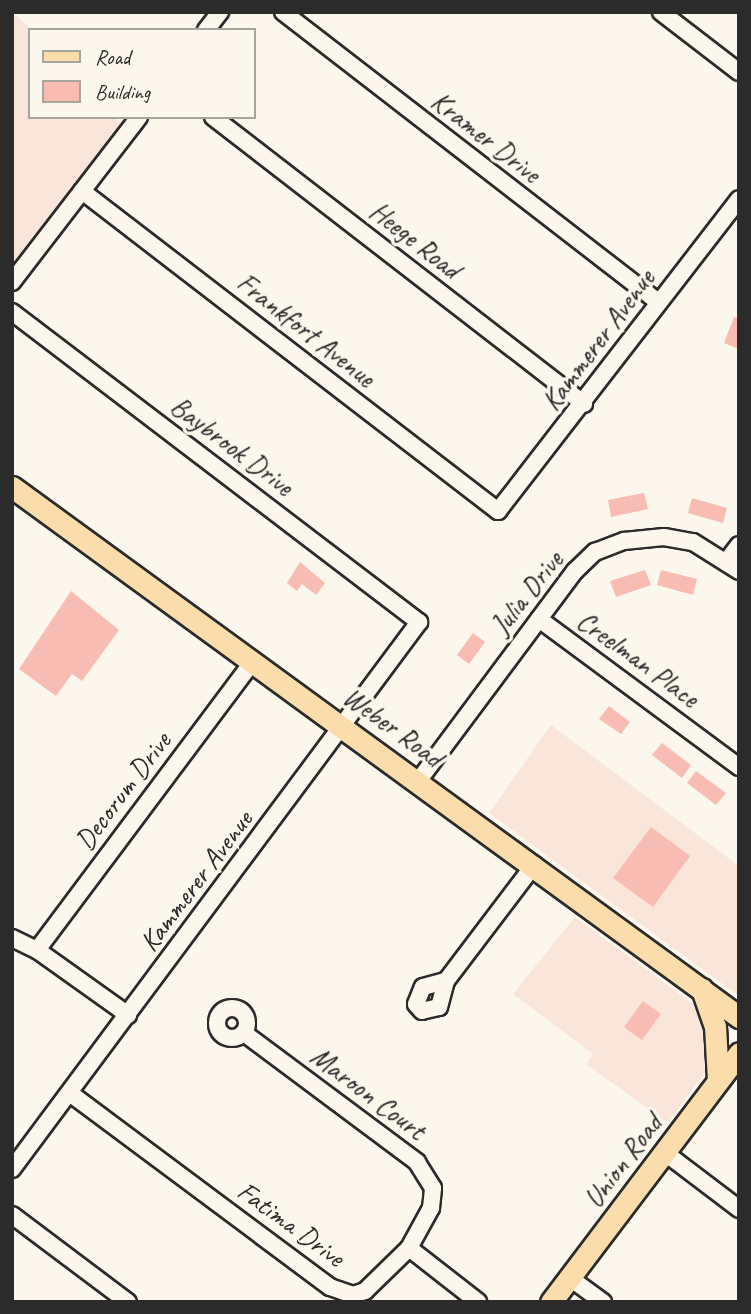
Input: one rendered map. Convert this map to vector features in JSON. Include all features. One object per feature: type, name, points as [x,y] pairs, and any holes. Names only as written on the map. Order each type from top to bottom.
[{"type":"main road","name":"Weber Road","points":[[12,487],[252,663],[345,726],[739,1017]]},
{"type":"main road","points":[[702,989],[715,1026],[718,1080]]},
{"type":"main road","name":"Union Road","points":[[551,1302],[739,1053]]},
{"type":"street","name":"Kramer Drive","points":[[283,12],[658,302]]},
{"type":"street","points":[[661,12],[739,72]]},
{"type":"street","points":[[208,28],[219,13]]},
{"type":"street","points":[[12,282],[137,119]]},
{"type":"street","name":"Heege Road","points":[[216,119],[584,404]]},
{"type":"street","name":"Frankfort Avenue","points":[[82,191],[498,511]]},
{"type":"street","name":"Kammerer Avenue","points":[[498,511],[584,404],[658,302],[739,200]]},
{"type":"street","name":"Baybrook Drive","points":[[12,312],[419,622]]},
{"type":"street","name":"Julia Drive","points":[[419,780],[575,570],[595,552],[624,541],[664,537],[693,542],[732,566]]},
{"type":"street","points":[[732,566],[739,545]]},
{"type":"street","name":"Creelman Place","points":[[539,620],[739,767]]},
{"type":"street","name":"Kammerer Avenue","points":[[12,1169],[345,726],[419,622]]},
{"type":"street","name":"Decorum Drive","points":[[37,950],[252,663]]},
{"type":"street","points":[[446,981],[534,865]]},
{"type":"street","points":[[12,939],[37,950],[128,1015]]},
{"type":"street","name":"Maroon Court","points":[[244,1033],[416,1161],[433,1188],[431,1208],[409,1248]]},
{"type":"street","name":"Fatima Drive","points":[[71,1094],[330,1287],[353,1295],[365,1292],[409,1248]]},
{"type":"street","points":[[664,1153],[739,1209]]},
{"type":"street","points":[[12,1215],[128,1302]]},
{"type":"street","points":[[409,1248],[478,1302]]},
{"type":"street","points":[[570,1278],[603,1302]]},
{"type":"shaded area","points":[[12,12],[30,28],[28,119],[116,119],[124,128],[12,273]]},
{"type":"shaded area","points":[[551,725],[739,866],[739,996],[489,813]]},
{"type":"shaded area","points":[[575,917],[700,1009],[706,1019],[708,1068],[668,1123],[586,1064],[593,1054],[513,994]]},
{"type":"building","points":[[734,317],[739,319],[739,349],[724,343]]},
{"type":"building","points":[[644,493],[648,509],[611,517],[608,500]]},
{"type":"building","points":[[692,498],[727,508],[723,523],[688,513]]},
{"type":"building","points":[[300,562],[325,583],[316,595],[302,584],[297,591],[287,583]]},
{"type":"building","points":[[645,570],[651,585],[616,597],[610,581]]},
{"type":"building","points":[[661,570],[697,579],[693,595],[657,585]]},
{"type":"building","points":[[71,591],[119,630],[82,681],[72,674],[56,696],[19,669]]},
{"type":"building","points":[[473,633],[485,642],[469,664],[457,655]]},
{"type":"building","points":[[609,706],[630,722],[621,734],[599,719]]},
{"type":"building","points":[[662,743],[691,765],[682,778],[652,755]]},
{"type":"building","points":[[696,771],[726,793],[716,805],[687,783]]},
{"type":"building","points":[[651,827],[690,856],[653,907],[613,878]]},
{"type":"building","points":[[643,1001],[661,1014],[642,1040],[624,1027]]}]
